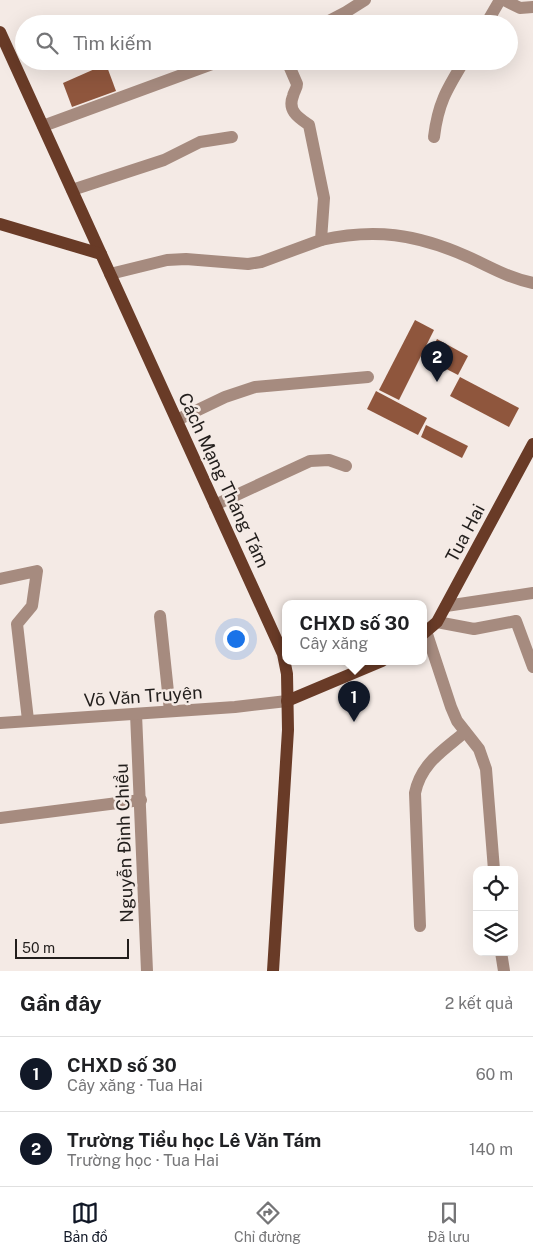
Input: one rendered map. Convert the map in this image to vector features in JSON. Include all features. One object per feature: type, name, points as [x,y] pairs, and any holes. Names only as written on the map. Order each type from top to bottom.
[{"type":"main road","name":"Cách Mạng Tháng Tám","points":[[0,32],[15,65]]},
{"type":"main road","name":"Cách Mạng Tháng Tám","points":[[17,70],[282,652]]},
{"type":"main road","points":[[0,224],[101,254]]},
{"type":"main road","name":"Tua Hai","points":[[427,631],[437,622],[533,444]]},
{"type":"main road","name":"Cách Mạng Tháng Tám","points":[[273,971],[287,701],[284,665]]},
{"type":"main road","points":[[287,701],[372,665]]},
{"type":"street","points":[[340,15],[365,0]]},
{"type":"street","points":[[492,15],[502,0],[520,8],[533,7]]},
{"type":"street","points":[[43,126],[195,70]]},
{"type":"street","points":[[291,70],[298,85],[292,97],[294,112],[296,116],[309,125],[320,175],[324,198],[321,240]]},
{"type":"street","points":[[434,137],[436,116],[442,98],[459,70]]},
{"type":"street","points":[[72,190],[164,160],[200,142],[232,137]]},
{"type":"street","points":[[110,274],[167,260],[186,259],[248,264],[260,262],[321,240],[361,232],[387,233],[446,248],[502,274],[533,283]]},
{"type":"street","points":[[177,420],[225,397],[256,387],[368,377]]},
{"type":"street","points":[[215,505],[310,461],[329,460],[346,466]]},
{"type":"street","points":[[0,579],[37,571],[32,606],[17,624],[28,720]]},
{"type":"street","points":[[446,606],[533,593]]},
{"type":"street","points":[[160,616],[170,711]]},
{"type":"street","points":[[437,622],[474,629],[516,621],[533,667]]},
{"type":"street","points":[[427,639],[451,707],[465,732],[478,749],[486,769],[494,866]]},
{"type":"street","name":"Võ Văn Truyện","points":[[0,723],[287,701]]},
{"type":"street","name":"Nguyễn Đình Chiểu","points":[[136,714],[147,971]]},
{"type":"street","points":[[420,926],[415,792],[417,783],[425,766],[465,732]]},
{"type":"street","points":[[0,818],[140,800]]},
{"type":"street","points":[[502,956],[504,971]]},
{"type":"building","points":[[92,70],[108,70],[116,91],[72,107],[63,83]]},
{"type":"building","points":[[415,320],[434,330],[399,400],[379,390]]},
{"type":"building","points":[[437,339],[468,356],[458,375],[427,359]]},
{"type":"building","points":[[460,377],[519,408],[509,427],[450,396]]},
{"type":"building","points":[[376,391],[427,418],[418,435],[367,409]]},
{"type":"building","points":[[426,425],[468,446],[462,458],[421,437]]},
{"type":"place","name":"Trường Tiểu học Lê Văn Tám","points":[[437,382]]},
{"type":"place","name":"CHXD số 30","points":[[354,722]]}]
